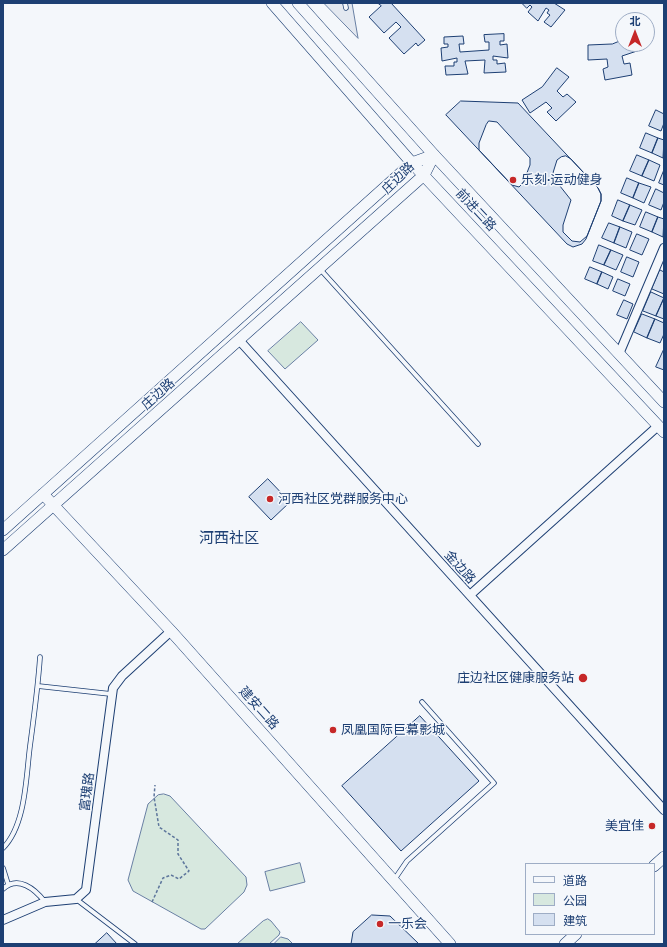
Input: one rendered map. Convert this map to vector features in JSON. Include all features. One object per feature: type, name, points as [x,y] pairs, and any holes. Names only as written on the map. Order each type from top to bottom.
[{"type":"main road","name":"前进二路","points":[[272,3],[412,163],[661,429]]},
{"type":"main road","name":"前进二路","points":[[298,3],[434,155],[664,402]]},
{"type":"main road","name":"庄边路","points":[[3,530],[412,163],[434,155]]},
{"type":"main road","name":"庄边路","points":[[3,550],[424,175],[434,155]]},
{"type":"main road","name":"建安二路","points":[[43,494],[171,632],[450,944]]},
{"type":"main road","points":[[655,865],[664,857]]},
{"type":"main road","points":[[565,944],[575,935]]},
{"type":"street","points":[[620,354],[664,248]]},
{"type":"street","name":"金边路","points":[[239,340],[664,810]]},
{"type":"street","points":[[470,595],[661,429]]},
{"type":"street","name":"富瑰路","points":[[76,900],[80,898],[88,886],[111,694],[113,688],[122,676],[171,632]]},
{"type":"street","points":[[3,920],[45,902],[76,900]]},
{"type":"lane","points":[[319,268],[478,444]]},
{"type":"lane","points":[[3,848],[14,831],[22,807],[38,686],[40,657]]},
{"type":"lane","points":[[38,686],[111,694]]},
{"type":"lane","points":[[394,881],[407,861],[494,783],[422,702]]},
{"type":"lane","points":[[3,868],[8,884]]},
{"type":"lane","points":[[3,889],[8,884],[16,883],[28,886],[45,902]]},
{"type":"lane","points":[[76,900],[135,944]]},
{"type":"path","points":[[152,902],[163,878],[174,876],[179,880],[189,871],[178,854],[178,840],[159,827],[154,797],[156,785]]},
{"type":"green space","points":[[301,322],[318,340],[285,369],[268,351]]},
{"type":"green space","points":[[164,794],[170,796],[246,877],[247,885],[244,892],[205,929],[201,929],[133,891],[128,880],[148,804],[158,795]]},
{"type":"green space","points":[[300,863],[305,882],[270,891],[265,872]]},
{"type":"green space","points":[[268,919],[280,932],[279,935],[269,944],[237,944],[263,921]]},
{"type":"green space","points":[[281,937],[288,939],[293,944],[274,944]]},
{"type":"shaded area","points":[[324,3],[352,3],[358,38]]},
{"type":"building","points":[[378,3],[391,3],[425,40],[418,46],[416,43],[404,54],[389,38],[401,27],[396,22],[384,33],[369,17],[381,6]]},
{"type":"building","points":[[522,3],[554,3],[565,10],[551,27],[544,22],[550,15],[547,13],[549,10],[546,8],[538,21],[528,12],[532,7],[530,5],[527,8]]},
{"type":"building","points":[[504,34],[504,41],[500,41],[500,45],[507,44],[508,58],[493,56],[493,60],[497,60],[497,64],[505,63],[506,72],[484,73],[485,60],[465,61],[468,74],[446,75],[445,66],[454,66],[454,62],[457,62],[457,58],[442,61],[441,48],[448,47],[448,44],[444,44],[444,37],[463,36],[464,44],[459,44],[460,52],[489,50],[489,42],[485,42],[484,35]]},
{"type":"building","points":[[615,43],[615,52],[634,52],[622,56],[624,64],[630,63],[632,75],[605,80],[603,69],[608,67],[607,59],[588,60],[588,45]]},
{"type":"building","points":[[557,68],[569,77],[557,91],[563,97],[567,94],[576,102],[556,121],[547,112],[552,108],[546,102],[530,113],[522,100],[542,87]]},
{"type":"building","points":[[461,101],[518,103],[598,188],[601,194],[601,201],[586,239],[582,244],[573,247],[567,244],[446,115]]},
{"type":"building","points":[[656,110],[664,114],[664,123],[661,131],[649,126]]},
{"type":"building","points":[[489,121],[497,122],[530,158],[530,165],[523,183],[519,187],[512,185],[479,150],[479,143]]},
{"type":"building","points":[[646,133],[658,138],[652,153],[640,148]]},
{"type":"building","points":[[658,138],[664,140],[663,158],[652,153]]},
{"type":"building","points":[[637,155],[649,160],[642,176],[630,171]]},
{"type":"building","points":[[566,156],[571,159],[598,188],[601,194],[601,201],[587,236],[580,242],[572,241],[563,232],[563,225],[571,200],[552,176],[557,160]]},
{"type":"building","points":[[649,160],[660,165],[654,181],[642,176]]},
{"type":"building","points":[[664,170],[664,185],[659,183]]},
{"type":"building","points":[[627,178],[639,183],[633,198],[621,193]]},
{"type":"building","points":[[639,183],[651,187],[644,203],[633,198]]},
{"type":"building","points":[[656,189],[664,193],[664,202],[661,210],[649,205]]},
{"type":"building","points":[[618,200],[630,205],[623,221],[612,216]]},
{"type":"building","points":[[630,205],[642,210],[635,225],[623,221]]},
{"type":"building","points":[[646,212],[658,217],[652,232],[640,227]]},
{"type":"building","points":[[658,217],[664,219],[663,237],[652,232]]},
{"type":"building","points":[[609,223],[620,227],[614,243],[602,238]]},
{"type":"building","points":[[620,227],[632,232],[626,248],[614,243]]},
{"type":"building","points":[[637,234],[649,239],[642,255],[630,250]]},
{"type":"building","points":[[599,245],[611,250],[604,265],[593,261]]},
{"type":"building","points":[[611,250],[623,255],[616,270],[604,265]]},
{"type":"building","points":[[627,257],[639,262],[633,277],[621,272]]},
{"type":"building","points":[[590,267],[602,272],[597,284],[585,279]]},
{"type":"building","points":[[660,270],[664,272],[664,294],[652,289]]},
{"type":"building","points":[[602,272],[613,277],[608,289],[597,284]]},
{"type":"building","points":[[618,279],[630,284],[625,296],[613,291]]},
{"type":"building","points":[[651,292],[664,298],[656,316],[643,311]]},
{"type":"building","points":[[664,298],[664,319],[656,316]]},
{"type":"building","points":[[624,300],[633,304],[627,319],[617,315]]},
{"type":"building","points":[[642,314],[655,319],[647,338],[634,332]]},
{"type":"building","points":[[655,319],[664,323],[664,334],[660,343],[647,338]]},
{"type":"building","points":[[664,349],[664,370],[656,367]]},
{"type":"building","name":"河西社区党群服务中心","points":[[268,479],[290,502],[271,520],[249,497]]},
{"type":"building","points":[[420,716],[479,781],[401,851],[342,786]]},
{"type":"building","name":"一乐会","points":[[372,915],[390,916],[419,944],[351,944],[353,932]]},
{"type":"building","points":[[107,933],[117,944],[95,944]]},
{"type":"place","name":"乐刻·运动健身","points":[[513,180]]},
{"type":"place","name":"河西社区党群服务中心","points":[[270,499]]},
{"type":"place","name":"庄边社区健康服务站","points":[[583,678]]},
{"type":"place","name":"凤凰国际巨幕影城","points":[[333,730]]},
{"type":"place","name":"美宜佳","points":[[652,826]]},
{"type":"place","name":"一乐会","points":[[380,924]]},
{"type":"district","name":"河西社区","points":[[229,538]]}]
